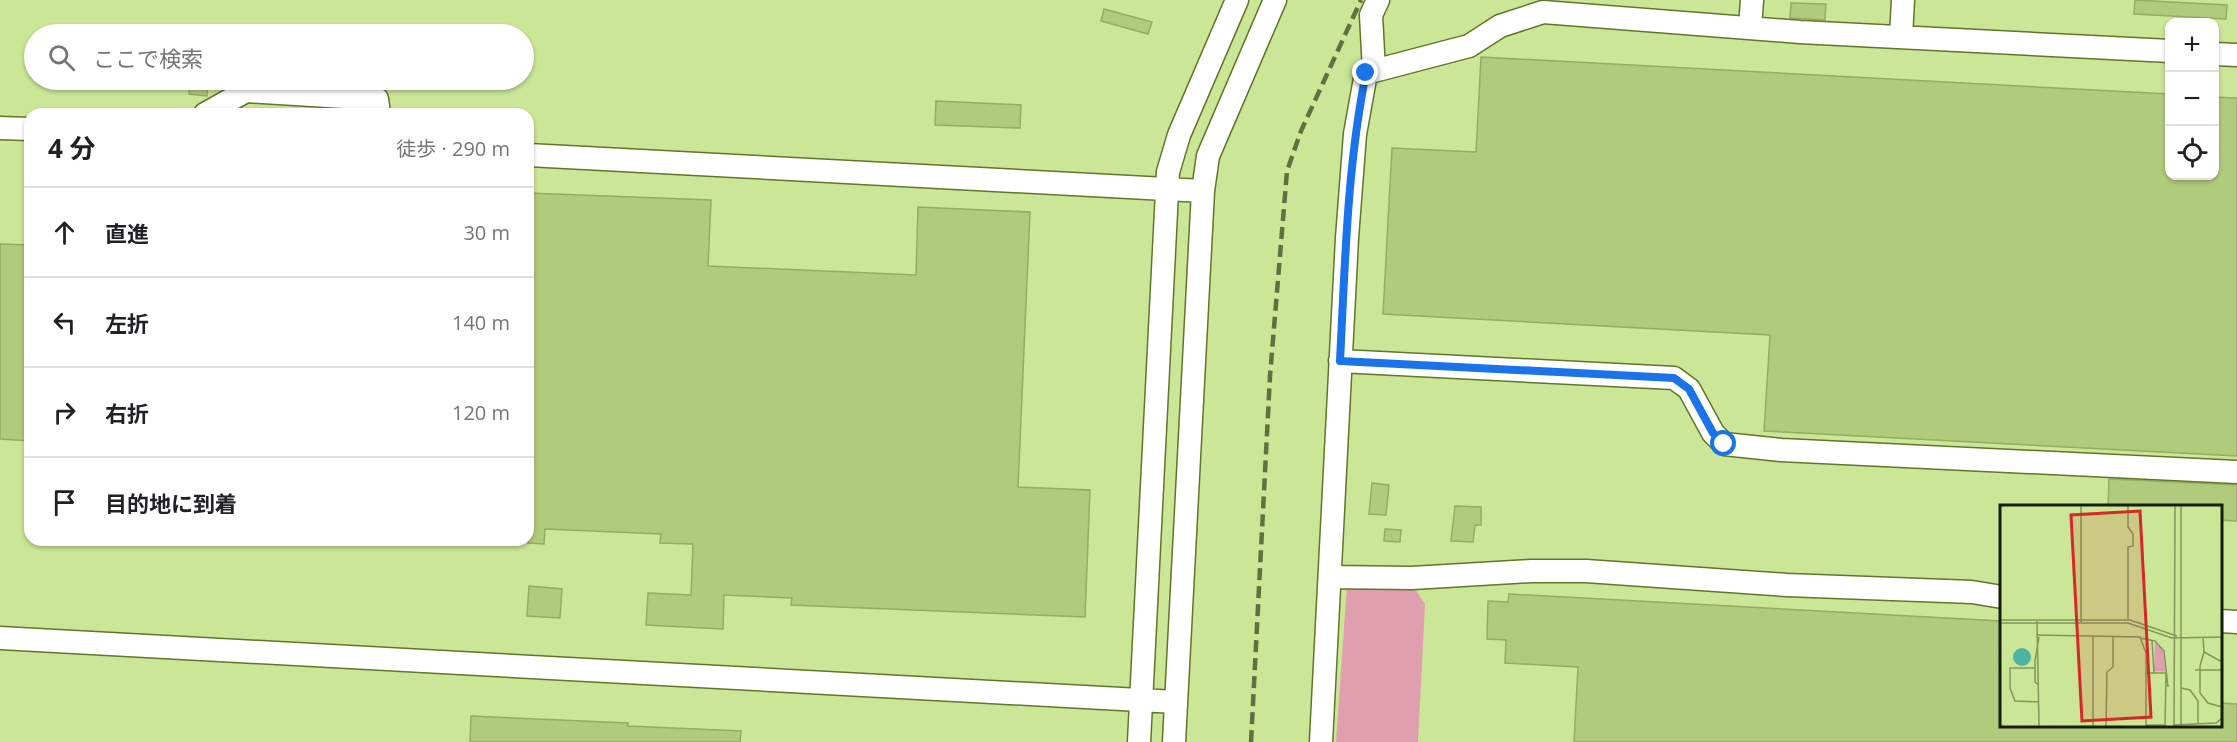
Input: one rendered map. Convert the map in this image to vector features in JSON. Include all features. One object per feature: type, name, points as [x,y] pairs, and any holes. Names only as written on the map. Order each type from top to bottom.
[{"type":"lane","points":[[1139,742],[1167,190],[1172,155],[1179,135],[1237,0]]},
{"type":"lane","points":[[1174,742],[1203,191],[1208,156],[1275,0]]},
{"type":"lane","points":[[1374,71],[1371,15],[1378,0]]},
{"type":"lane","points":[[1750,28],[1752,0]]},
{"type":"lane","points":[[1901,38],[1903,0]]},
{"type":"lane","points":[[1321,742],[1347,238],[1355,134],[1366,73],[1469,46],[1500,26],[1543,12],[1901,38],[2165,51]]},
{"type":"lane","points":[[2219,54],[2237,55]]},
{"type":"lane","points":[[216,108],[246,91],[377,99],[378,108]]},
{"type":"lane","points":[[0,128],[24,129]]},
{"type":"lane","points":[[534,155],[1203,191]]},
{"type":"lane","points":[[1340,361],[1674,378],[1689,389],[1713,433],[1724,444],[1781,450],[2237,472]]},
{"type":"lane","points":[[1330,577],[1412,578],[1531,571],[1586,571],[1787,585],[1972,592],[2000,597]]},
{"type":"lane","points":[[2222,621],[2237,622]]},
{"type":"lane","points":[[0,639],[1176,702]]},
{"type":"shaded area","points":[[1347,585],[1413,586],[1425,604],[1418,742],[1336,742]]},
{"type":"building","points":[[2135,0],[2227,5],[2226,19],[2134,14]]},
{"type":"building","points":[[1791,3],[1826,4],[1825,20],[1790,18]]},
{"type":"building","points":[[1104,9],[1152,22],[1148,34],[1101,21]]},
{"type":"building","points":[[1481,57],[2165,94],[2165,180],[2219,180],[2219,97],[2237,98],[2237,456],[1764,431],[1770,335],[1383,314],[1392,148],[1476,152]]},
{"type":"building","points":[[189,90],[207,90],[207,96],[189,94]]},
{"type":"building","points":[[936,101],[1021,105],[1020,128],[935,125]]},
{"type":"building","points":[[534,193],[711,200],[708,266],[916,275],[918,207],[1030,212],[1018,487],[1090,490],[1085,617],[791,605],[792,598],[724,595],[723,629],[646,625],[648,593],[691,595],[693,544],[660,543],[661,534],[545,529],[544,544],[534,543]]},
{"type":"building","points":[[0,244],[24,245],[24,441],[0,439]]},
{"type":"building","points":[[2109,479],[2237,485],[2237,521],[2222,520],[2222,505],[2108,505]]},
{"type":"building","points":[[1372,483],[1389,485],[1386,515],[1369,514]]},
{"type":"building","points":[[1455,506],[1481,507],[1481,525],[1475,525],[1473,542],[1451,541]]},
{"type":"building","points":[[1385,529],[1401,530],[1400,542],[1384,541]]},
{"type":"building","points":[[529,586],[562,589],[560,618],[527,616]]},
{"type":"building","points":[[1509,594],[2000,621],[2000,727],[2222,727],[2222,703],[2237,704],[2237,742],[1574,742],[1578,667],[1505,663],[1506,640],[1487,639],[1488,601],[1508,602]]},
{"type":"building","points":[[471,716],[741,731],[740,742],[470,742]]},
{"type":"railway","points":[[1251,742],[1270,376],[1287,171],[1301,131],[1361,0]]},
{"type":"route","points":[[1366,73],[1355,134],[1340,361],[1674,378],[1689,389],[1713,433],[1724,444]]}]
